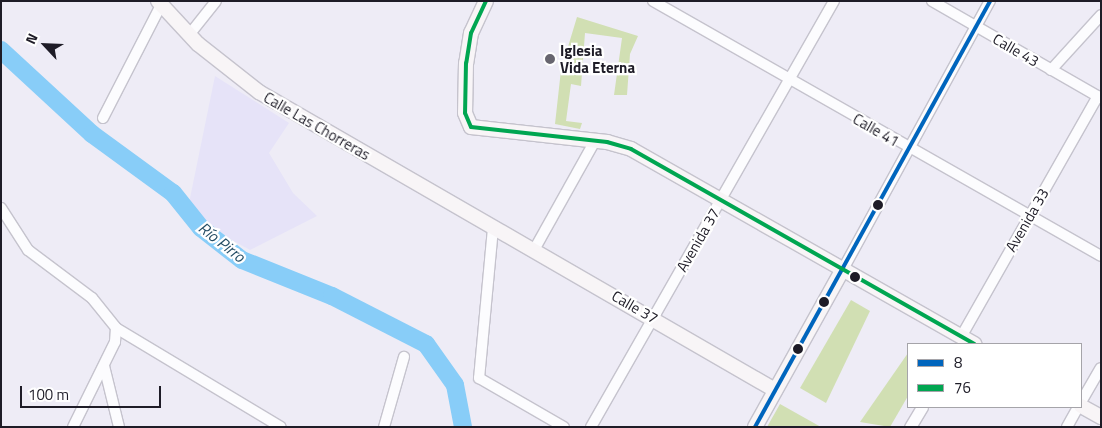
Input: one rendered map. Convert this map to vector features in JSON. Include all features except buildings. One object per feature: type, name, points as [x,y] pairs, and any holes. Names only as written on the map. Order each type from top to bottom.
[{"type":"main road","points":[[486,1],[470,37],[465,113],[468,124],[475,129],[594,141],[631,149],[721,199],[959,341]]},
{"type":"main road","name":"Calle Las Chorreras","points":[[160,3],[189,35],[259,92],[493,228]]},
{"type":"main road","name":"Calle 37","points":[[493,228],[654,318],[775,390]]},
{"type":"main road","points":[[755,427],[842,272]]},
{"type":"main road","points":[[1082,406],[1101,417]]},
{"type":"street","points":[[189,35],[216,1]]},
{"type":"street","name":"Calle 41","points":[[653,1],[909,149],[1101,256]]},
{"type":"street","name":"Avenida 37","points":[[591,427],[834,1]]},
{"type":"street","name":"Calle 43","points":[[932,1],[1099,97]]},
{"type":"street","points":[[842,272],[990,1]]},
{"type":"street","points":[[103,118],[160,3]]},
{"type":"street","points":[[1051,70],[1101,15]]},
{"type":"street","name":"Avenida 33","points":[[959,341],[1099,97]]},
{"type":"street","points":[[534,250],[594,141]]},
{"type":"street","points":[[1,208],[28,250],[92,298],[116,328],[281,427]]},
{"type":"street","points":[[493,228],[479,378],[564,427]]},
{"type":"street","points":[[73,427],[115,342],[116,328]]},
{"type":"street","points":[[384,427],[404,357]]},
{"type":"street","points":[[104,366],[119,427]]},
{"type":"street","points":[[1082,401],[1101,368]]},
{"type":"street","points":[[910,427],[921,408]]},
{"type":"street","points":[[1067,427],[1078,408]]},
{"type":"shaded area","points":[[215,76],[289,123],[269,153],[293,193],[317,216],[250,250],[205,225],[189,203]]},
{"type":"green space","points":[[577,17],[638,36],[630,54],[627,95],[614,95],[622,38],[585,33],[581,86],[571,84],[566,121],[582,123],[580,129],[555,124],[561,70]]},
{"type":"green space","points":[[851,300],[870,311],[826,403],[800,388]]},
{"type":"green space","points":[[907,354],[907,398],[890,427],[860,422]]},
{"type":"green space","points":[[780,404],[821,427],[767,427]]},
{"type":"waterway","name":"Río Pirro","points":[[1,50],[92,134],[173,193],[201,228],[242,260],[332,296],[426,344],[455,385],[463,427]]},
{"type":"transit line","name":"76","points":[[486,1],[471,33],[466,63],[465,113],[471,127],[607,142],[631,149],[972,343]]},
{"type":"transit line","name":"8","points":[[755,427],[990,1]]},
{"type":"place","name":"Iglesia Vida Eterna","points":[[550,59]]}]
